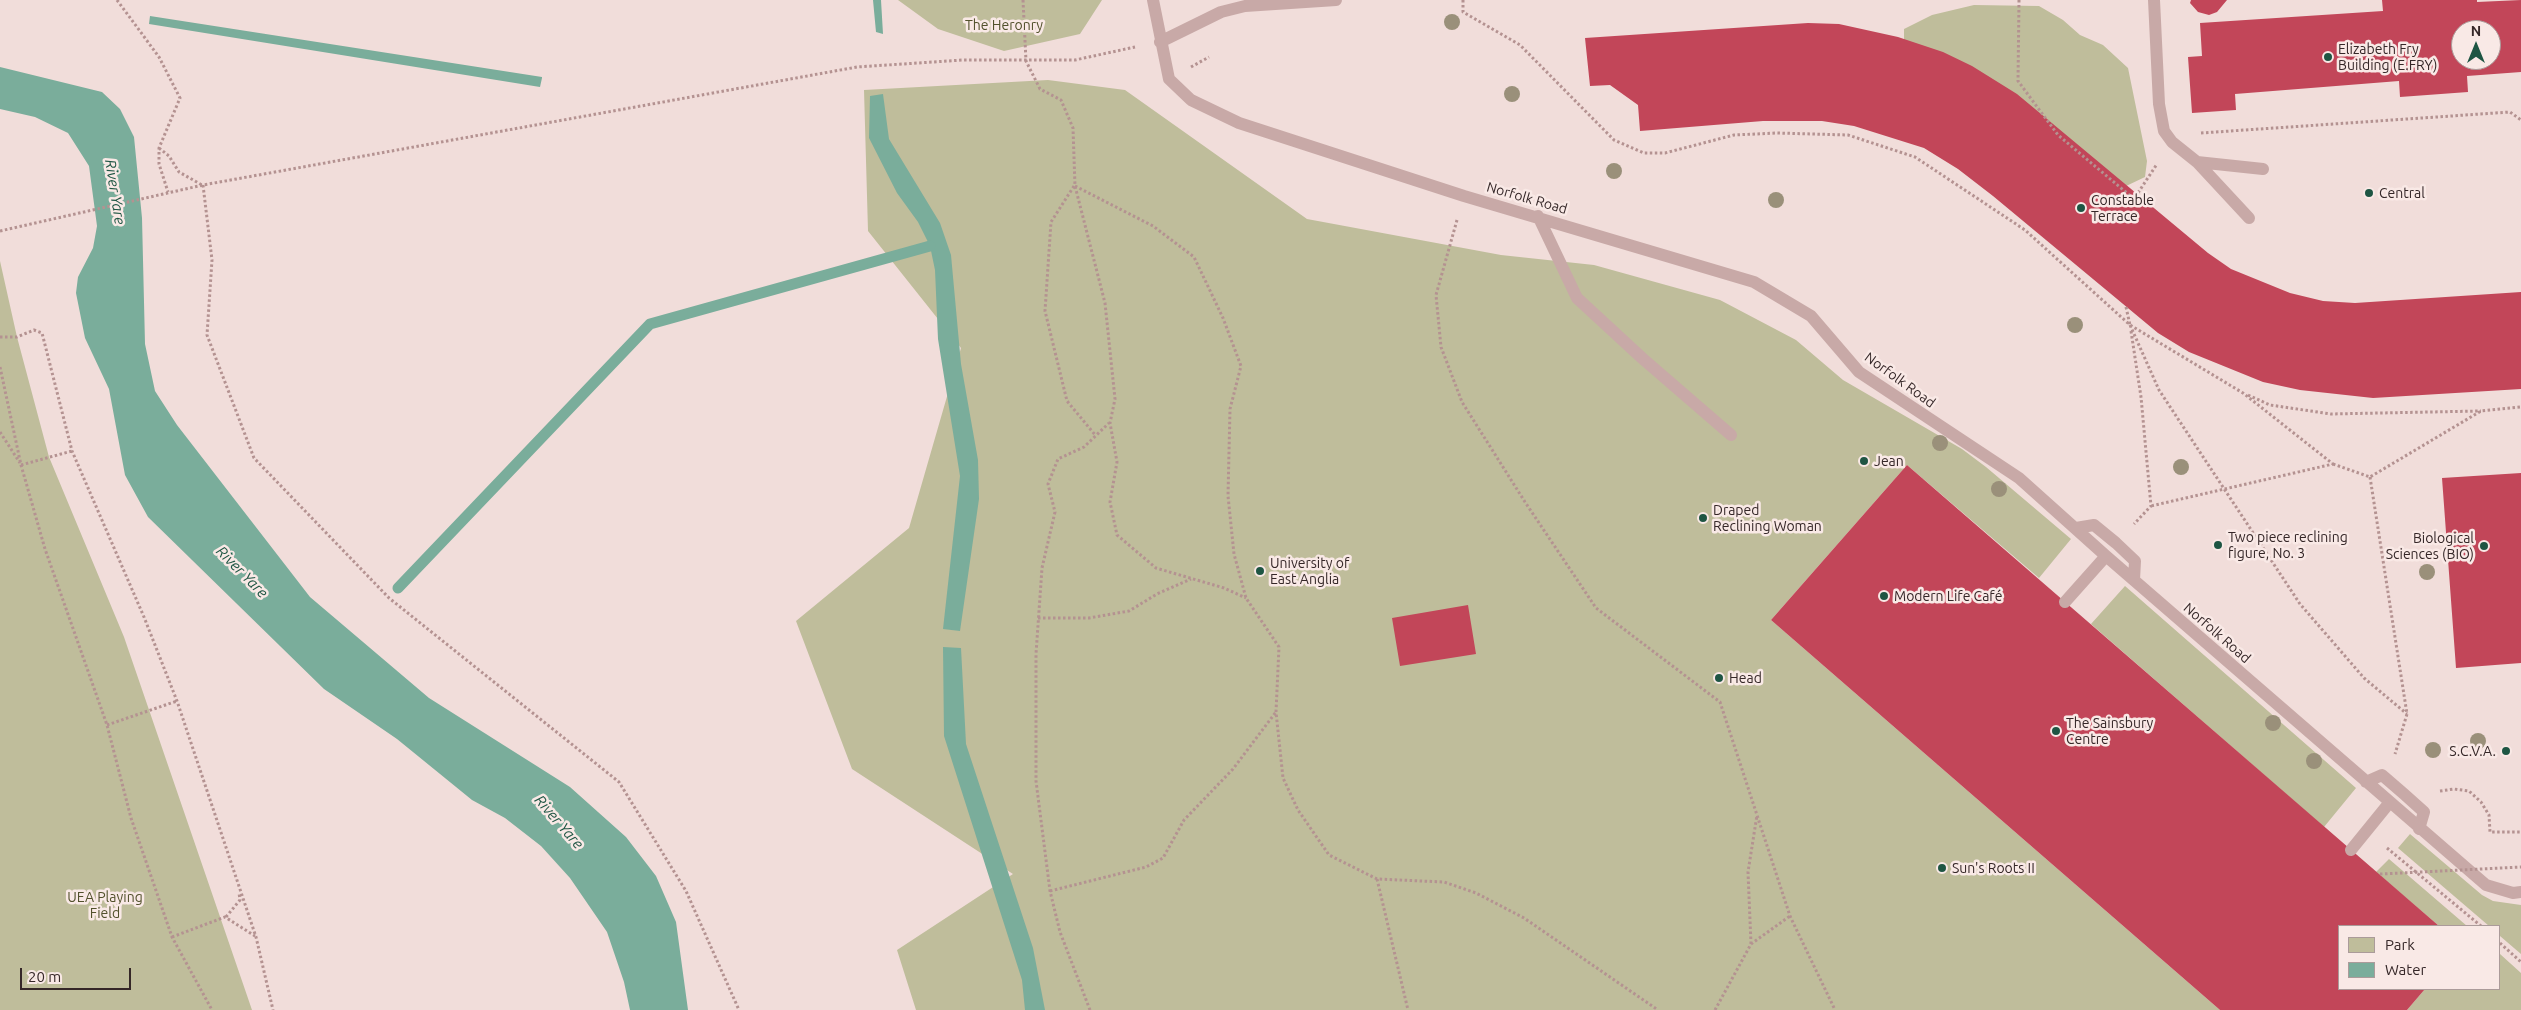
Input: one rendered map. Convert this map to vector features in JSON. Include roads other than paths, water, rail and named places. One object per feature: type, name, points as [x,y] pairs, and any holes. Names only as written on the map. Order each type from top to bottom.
[{"type":"lane","name":"Norfolk Road","points":[[1153,0],[1169,79],[1191,100],[1239,123],[1464,196],[1538,216],[1754,282],[1811,316],[1859,372],[2019,478],[2419,829],[2486,885],[2513,893],[2521,892]]},
{"type":"lane","points":[[1160,42],[1220,12],[1245,6],[1336,0]]},
{"type":"lane","points":[[2154,0],[2159,104],[2164,130],[2172,142],[2197,162],[2249,218]]},
{"type":"lane","points":[[2197,162],[2263,169]]},
{"type":"lane","points":[[1538,216],[1577,298],[1642,358],[1731,435]]},
{"type":"lane","points":[[2076,528],[2094,525],[2116,542],[2135,561],[2134,580]]},
{"type":"lane","points":[[2065,602],[2106,556]]},
{"type":"lane","points":[[2366,782],[2382,775],[2404,794],[2424,812],[2419,829]]},
{"type":"lane","points":[[2352,850],[2390,802]]},
{"type":"water","points":[[873,0],[881,0],[883,34],[876,32]]},
{"type":"water","points":[[150,16],[542,78],[540,87],[149,24]]},
{"type":"water","name":"River Yare","points":[[0,67],[102,92],[120,109],[134,137],[142,218],[145,344],[155,391],[177,425],[310,597],[429,698],[570,787],[626,837],[656,876],[676,922],[688,1010],[630,1010],[624,982],[607,932],[570,878],[541,846],[505,818],[472,800],[397,739],[324,689],[148,517],[125,475],[109,389],[85,338],[76,293],[78,277],[93,248],[97,226],[89,166],[68,133],[35,117],[0,109]]},
{"type":"water","points":[[883,94],[889,139],[940,223],[951,255],[961,364],[978,460],[979,499],[960,631],[943,629],[960,476],[938,339],[935,270],[930,246],[918,222],[897,193],[869,138],[870,96]]},
{"type":"water","points":[[943,647],[961,648],[966,744],[1033,948],[1045,1010],[1025,1010],[1022,980],[944,736]]},
{"type":"waterway","points":[[398,588],[650,324],[930,246]]},
{"type":"place","name":"Elizabeth Fry Building (E.FRY)","points":[[2328,57]]},
{"type":"place","name":"Central","points":[[2369,193]]},
{"type":"place","name":"Constable Terrace","points":[[2081,208]]},
{"type":"place","name":"Jean","points":[[1864,461]]},
{"type":"place","name":"Draped Reclining Woman","points":[[1703,518]]},
{"type":"place","name":"Two piece reclining figure, No. 3","points":[[2218,545]]},
{"type":"place","name":"Biological Sciences (BIO)","points":[[2484,546]]},
{"type":"place","name":"University of East Anglia","points":[[1260,571]]},
{"type":"place","name":"Modern Life Café","points":[[1884,596]]},
{"type":"place","name":"Head","points":[[1719,678]]},
{"type":"place","name":"The Sainsbury Centre","points":[[2056,731]]},
{"type":"place","name":"S.C.V.A.","points":[[2506,751]]},
{"type":"place","name":"Sun's Roots II","points":[[1942,868]]},
{"type":"park label","name":"The Heronry","points":[[1004,25]]},
{"type":"park label","name":"UEA Playing Field","points":[[105,906]]}]
